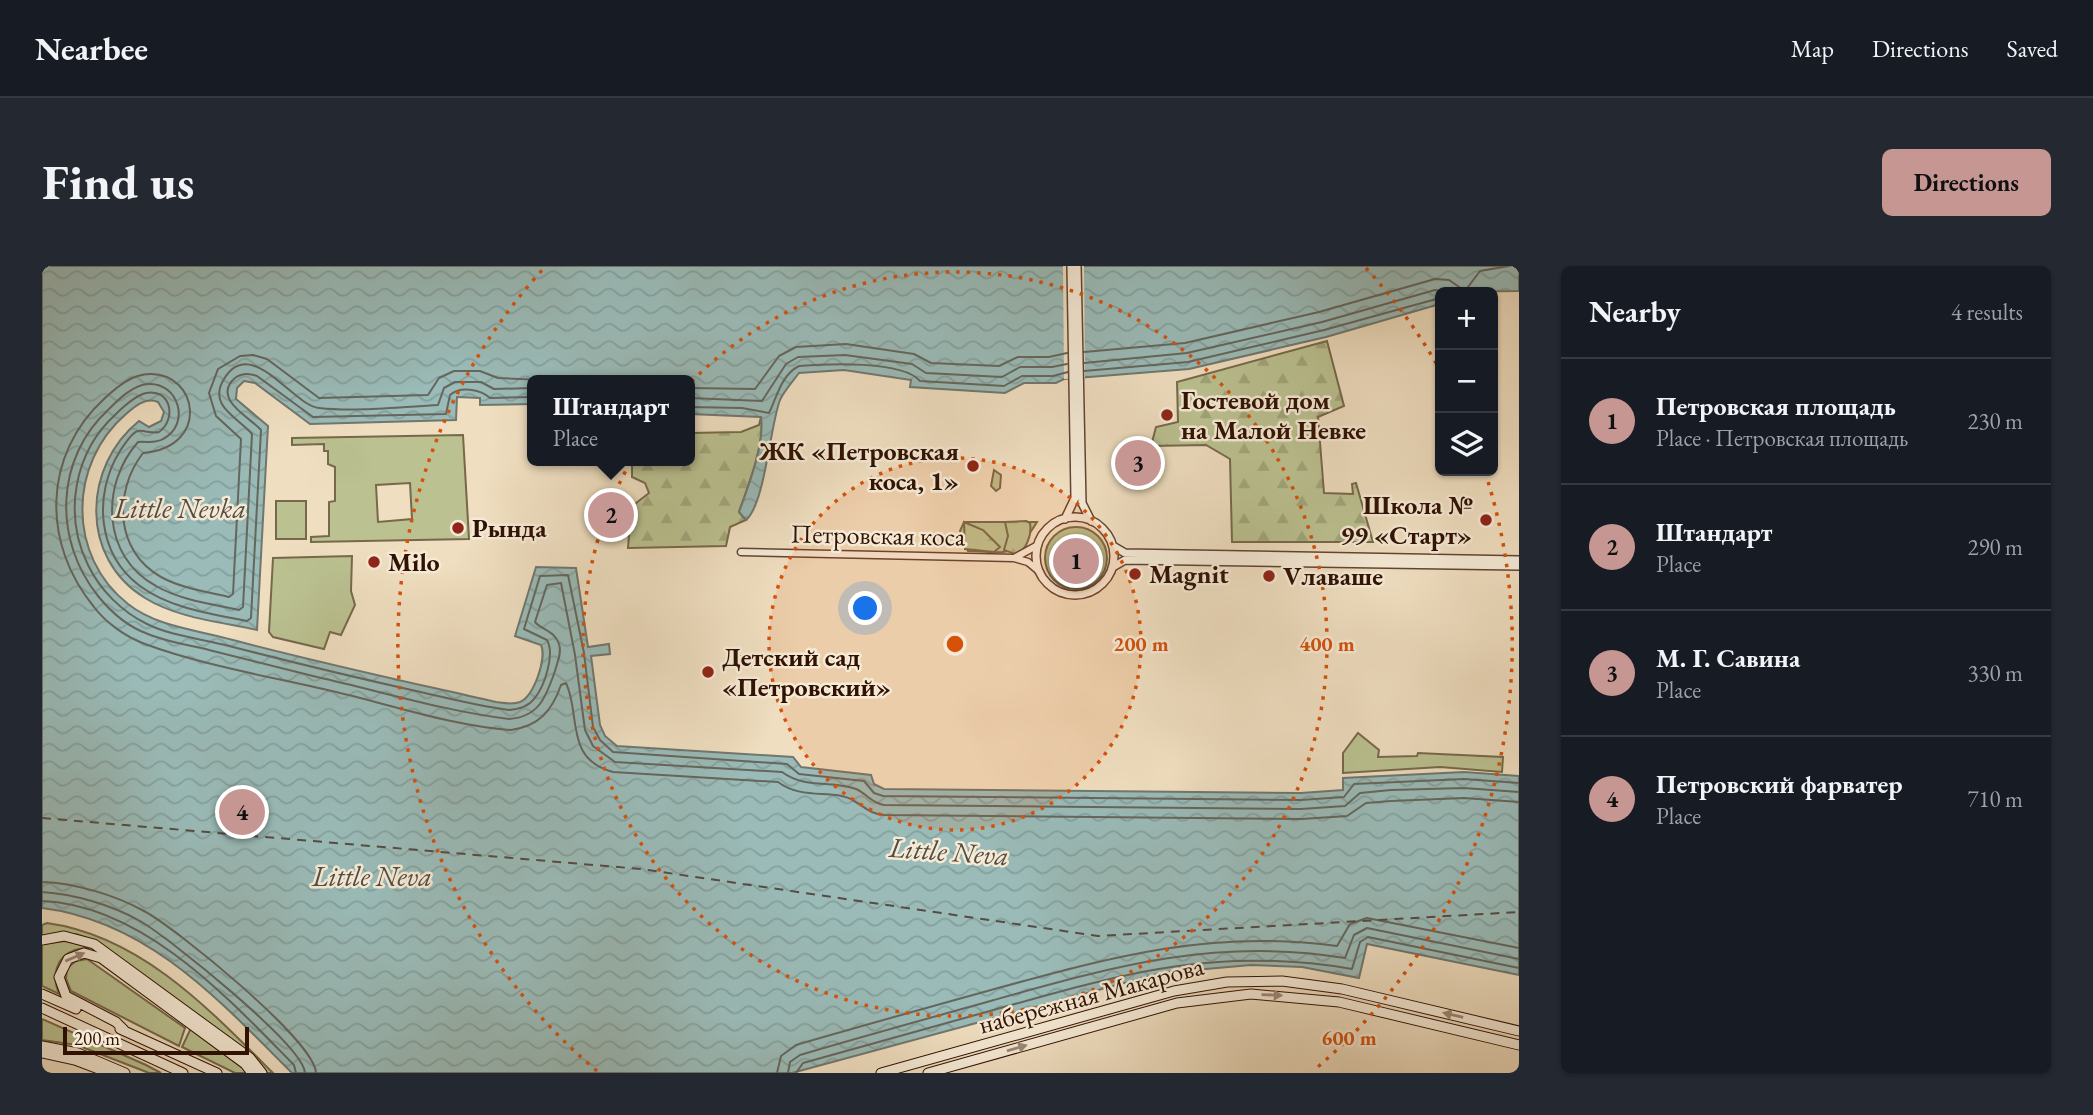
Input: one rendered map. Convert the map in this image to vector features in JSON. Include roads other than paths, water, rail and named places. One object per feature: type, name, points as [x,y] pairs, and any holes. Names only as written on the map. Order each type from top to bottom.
[{"type":"main road","points":[[42,940],[64,936],[94,944],[250,1058],[262,1073]]},
{"type":"main road","points":[[124,1030],[116,1021],[66,996],[59,977],[68,959],[80,953],[97,956],[245,1064],[252,1073]]},
{"type":"main road","name":"набережная Макарова","points":[[881,1073],[1202,985],[1250,981],[1310,984],[1519,1031]]},
{"type":"main road","points":[[42,994],[217,1073]]},
{"type":"main road","name":"набережная Макарова","points":[[928,1073],[1204,998],[1251,994],[1309,997],[1519,1045]]},
{"type":"main road","points":[[44,1010],[183,1073]]},
{"type":"main road","points":[[42,1046],[78,1053],[125,1073]]},
{"type":"main road","points":[[42,1053],[75,1059],[109,1073]]},
{"type":"street","points":[[1071,266],[1082,503],[1091,521],[1105,531],[1113,546],[1113,567]]},
{"type":"street","points":[[1065,519],[1075,498],[1077,266]]},
{"type":"street","points":[[1091,521],[1065,519],[1048,528],[1038,545],[1040,572],[1055,589],[1078,595],[1100,586],[1113,567],[1125,560],[1519,566]]},
{"type":"street","name":"Петровская коса","points":[[1014,558],[1038,545]]},
{"type":"street","points":[[1113,546],[1125,553],[1519,560]]},
{"type":"street","name":"Петровская коса","points":[[741,552],[1014,558],[1028,562],[1040,572]]},
{"type":"water","name":"Little Neva","points":[[42,266],[1519,266],[1519,291],[1498,291],[1498,287],[1435,287],[1435,305],[1326,337],[1189,369],[1064,379],[1056,383],[1024,383],[1005,393],[910,387],[911,380],[844,370],[799,373],[780,400],[758,498],[746,520],[739,512],[761,440],[761,417],[695,414],[695,375],[527,375],[527,404],[480,405],[480,398],[457,397],[456,420],[310,424],[255,383],[244,381],[237,388],[236,399],[268,426],[257,630],[200,618],[158,605],[123,581],[108,560],[99,536],[96,511],[99,486],[107,462],[120,440],[139,421],[149,427],[161,421],[164,412],[158,402],[145,401],[137,405],[107,435],[93,458],[85,483],[82,510],[85,536],[94,561],[108,584],[139,612],[178,627],[496,702],[520,702],[530,692],[541,667],[541,645],[515,636],[536,567],[576,568],[588,647],[609,644],[610,654],[591,656],[600,725],[605,736],[617,746],[793,757],[801,767],[871,775],[874,784],[884,789],[1301,793],[1343,790],[1343,778],[1464,772],[1519,776],[1519,975],[1367,944],[1359,978],[1302,967],[1251,965],[1161,973],[792,1073],[292,1073],[180,968],[116,929],[80,916],[42,908]]},
{"type":"place","name":"Гостевой дом на Малой Невке","points":[[1167,415]]},
{"type":"place","name":"М. Г. Савина","points":[[1138,463]]},
{"type":"place","name":"ЖК «Петровская коса, 1»","points":[[973,466]]},
{"type":"place","name":"Штандарт","points":[[611,515]]},
{"type":"place","name":"Школа № 99 «Старт»","points":[[1486,520]]},
{"type":"place","name":"Рында","points":[[458,528]]},
{"type":"place","name":"Петровская площадь","points":[[1076,561]]},
{"type":"place","name":"Milo","points":[[374,562]]},
{"type":"place","name":"Magnit","points":[[1135,574]]},
{"type":"place","name":"Vлаваше","points":[[1269,576]]},
{"type":"place","name":"Детский сад «Петровский»","points":[[708,672]]},
{"type":"place","name":"Петровский фарватер","points":[[242,812]]},
{"type":"water label","name":"Little Nevka","points":[[180,508]]}]
